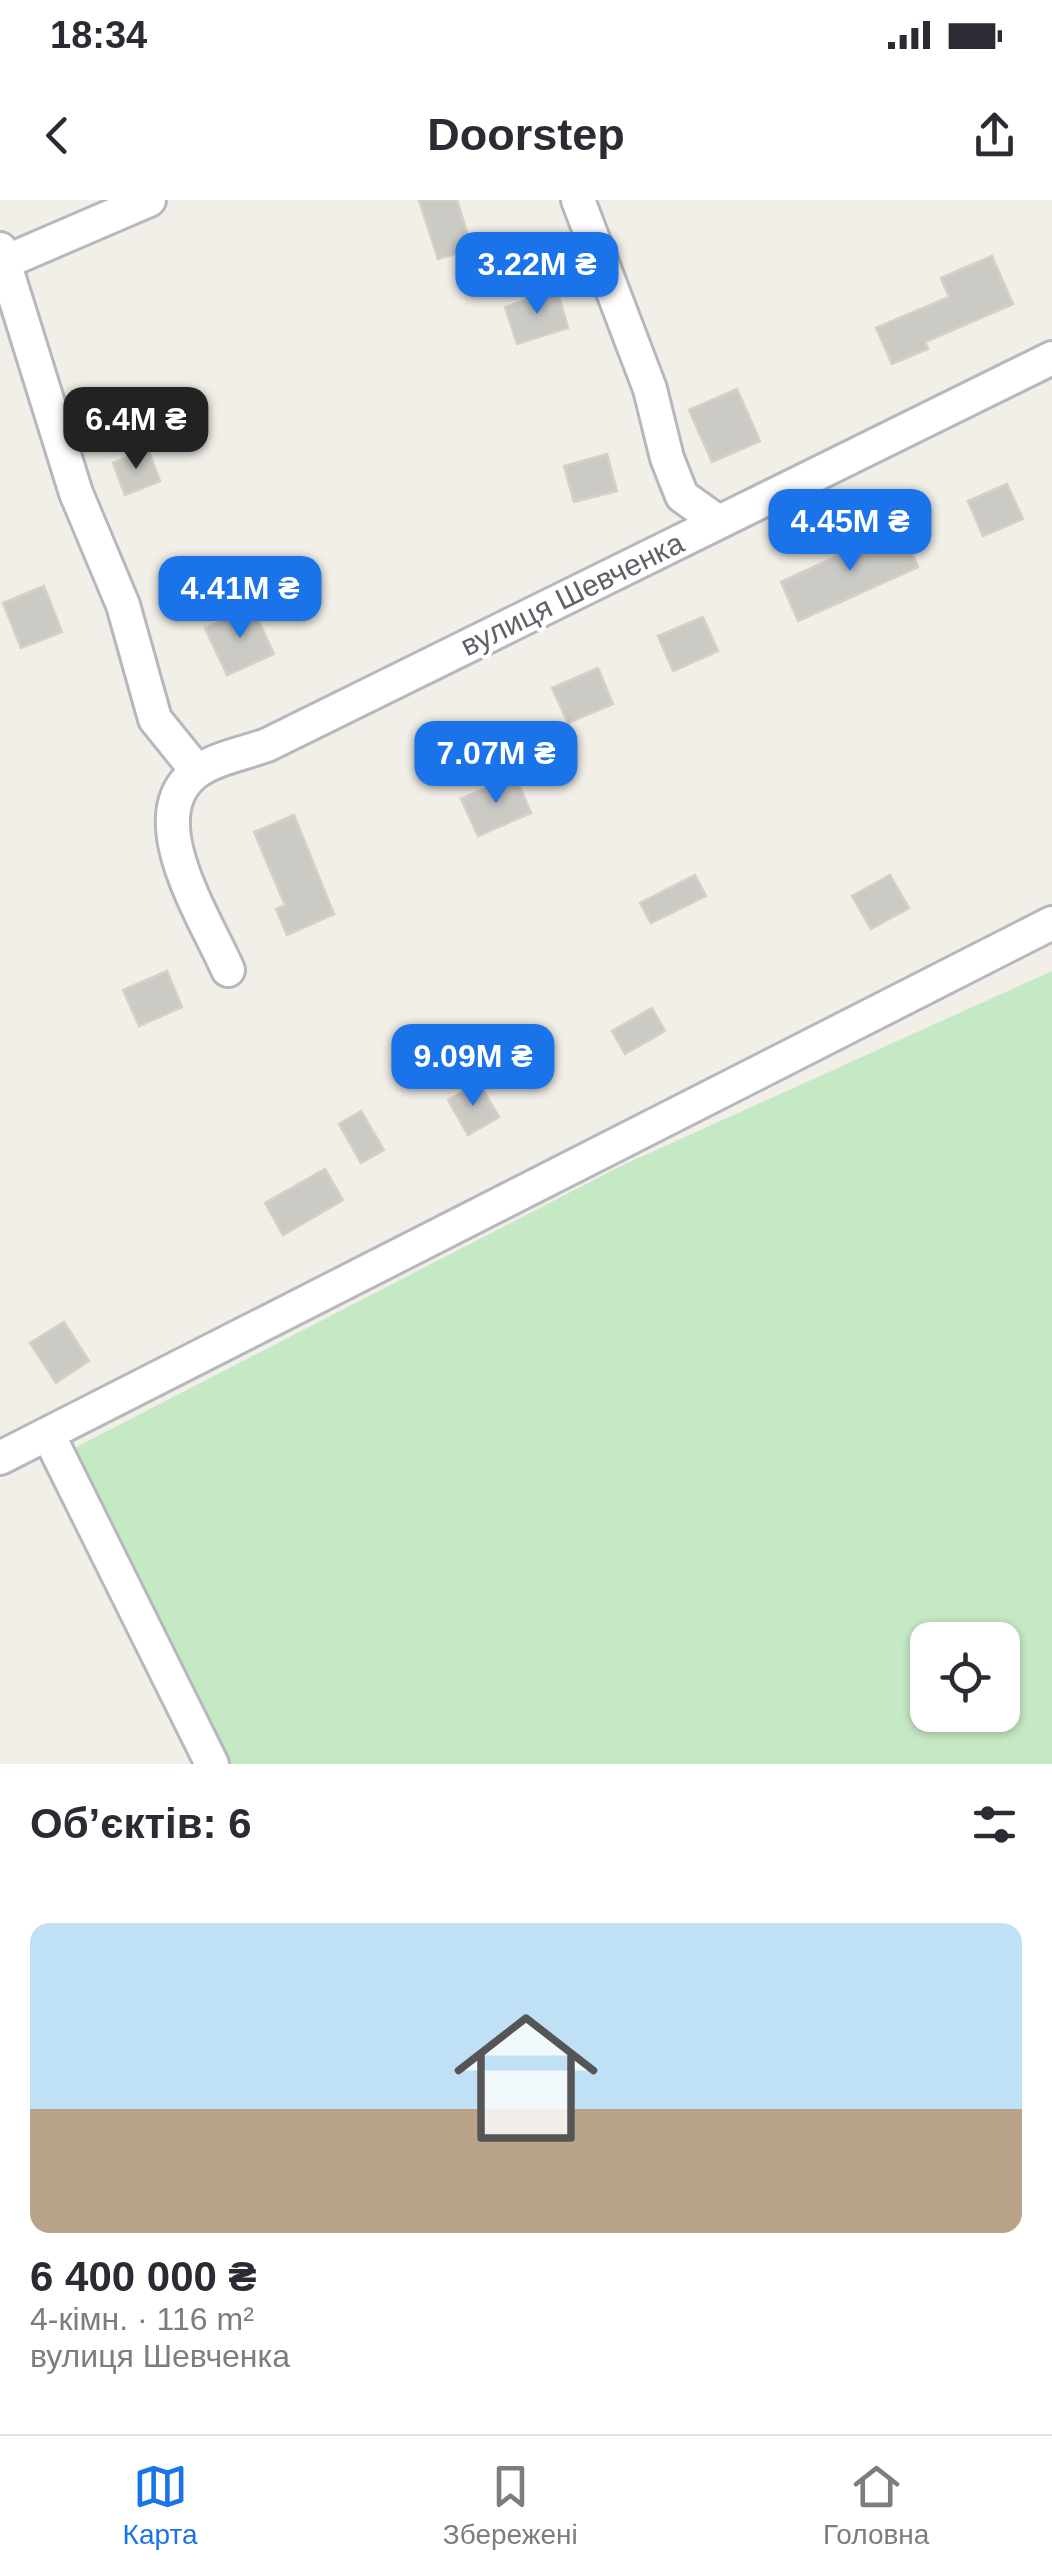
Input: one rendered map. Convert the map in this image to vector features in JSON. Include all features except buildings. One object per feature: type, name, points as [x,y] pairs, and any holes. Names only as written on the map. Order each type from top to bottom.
[{"type":"street","points":[[149,200],[2,256],[76,493],[123,605],[155,720],[196,771],[176,792],[169,823],[179,859],[228,970]]},
{"type":"street","points":[[578,200],[650,389],[682,496],[717,522]]},
{"type":"street","name":"вулиця Шевченка","points":[[196,771],[266,745],[1052,358]]},
{"type":"street","points":[[0,1458],[1052,924]]},
{"type":"street","points":[[48,1434],[212,1764]]},
{"type":"green space","points":[[1052,971],[1052,1764],[212,1764],[59,1456],[623,1165]]}]
